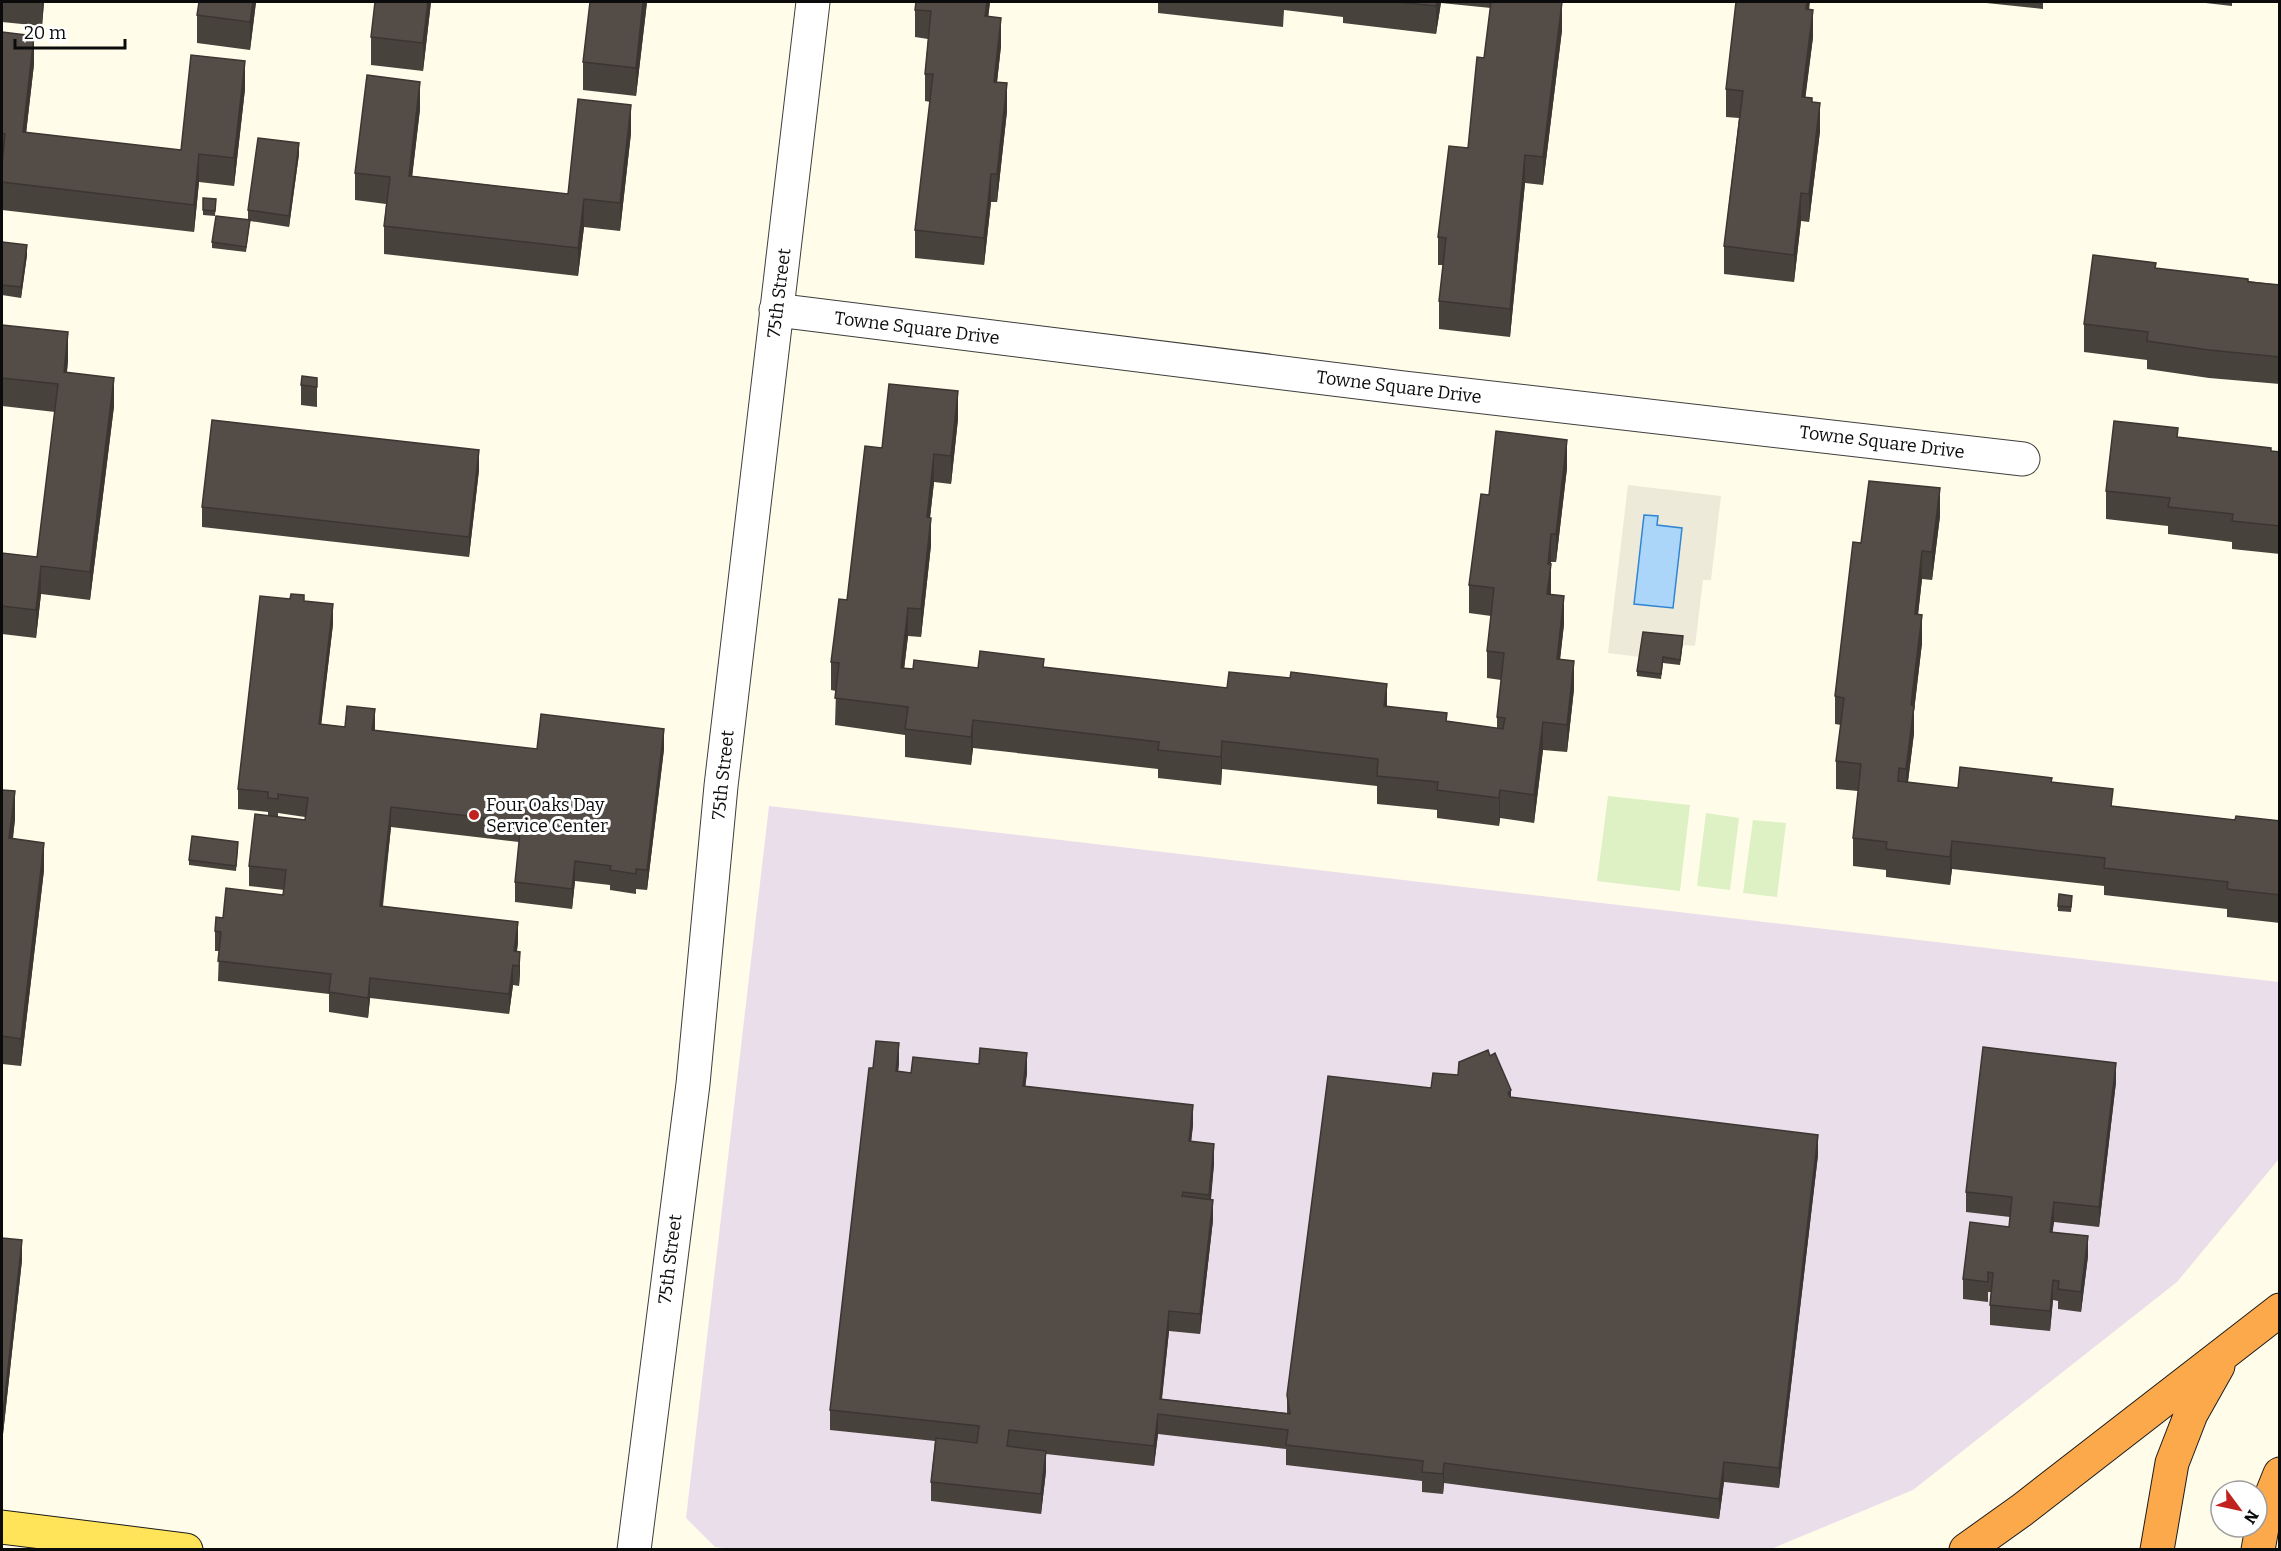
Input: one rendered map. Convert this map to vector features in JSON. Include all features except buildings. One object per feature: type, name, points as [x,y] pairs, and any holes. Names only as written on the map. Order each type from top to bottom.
[{"type":"highway","points":[[1966,1550],[2280,1310]]},
{"type":"highway","points":[[2157,1550],[2172,1463],[2191,1414],[2227,1352]]},
{"type":"highway","points":[[2258,1550],[2265,1511],[2280,1474]]},
{"type":"main road","points":[[2,1527],[186,1550]]},
{"type":"street","name":"75th Street","points":[[634,1550],[693,1084],[721,786],[813,2]]},
{"type":"street","name":"Towne Square Drive","points":[[776,310],[1372,384],[2023,459]]},
{"type":"shaded area","points":[[1628,485],[1721,496],[1711,580],[1703,580],[1695,646],[1682,645],[1682,642],[1640,657],[1608,653]],"holes":[[[1657,525],[1682,528],[1672,608],[1634,604]]]},
{"type":"shaded area","points":[[769,806],[2279,982],[2279,1159],[2177,1282],[1913,1490],[1771,1549],[740,1550],[715,1547],[686,1518]]},
{"type":"green space","points":[[1608,796],[1690,805],[1680,891],[1597,881]]},
{"type":"green space","points":[[1706,813],[1739,818],[1730,890],[1697,886]]},
{"type":"green space","points":[[1753,820],[1786,823],[1777,897],[1743,893]]},
{"type":"water","points":[[1644,515],[1658,516],[1657,525],[1682,528],[1673,608],[1634,604]]},
{"type":"place","name":"Four Oaks Day Service Center","points":[[474,815]]}]
